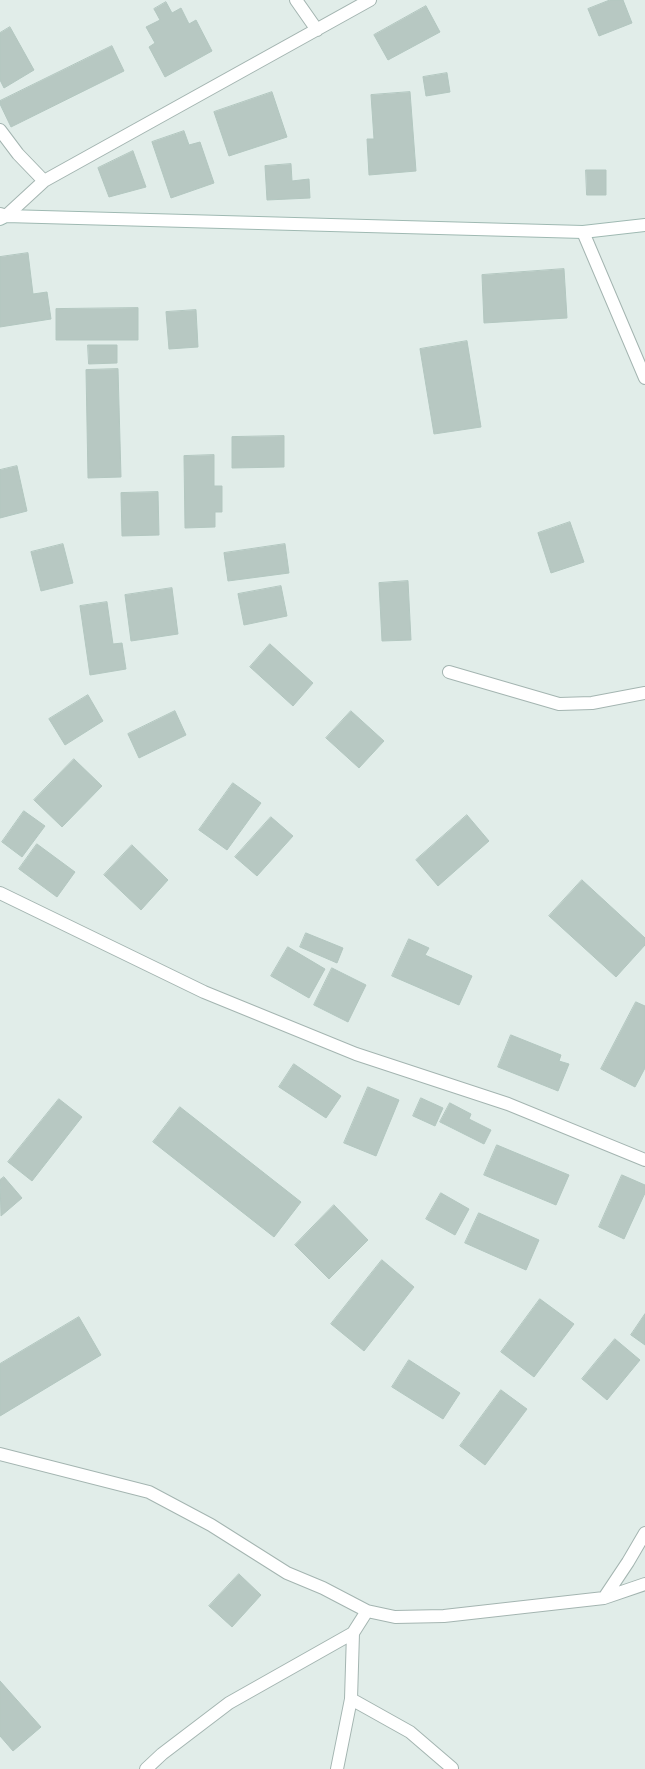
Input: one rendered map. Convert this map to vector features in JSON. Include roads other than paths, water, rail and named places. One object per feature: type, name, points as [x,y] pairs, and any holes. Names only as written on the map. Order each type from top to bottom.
[{"type":"street","points":[[296,0],[317,30]]},
{"type":"street","points":[[2,216],[44,181],[370,0]]},
{"type":"street","points":[[0,130],[18,154],[44,181]]},
{"type":"street","points":[[2,216],[583,232],[645,225]]},
{"type":"street","points":[[583,232],[645,378]]},
{"type":"street","points":[[449,672],[559,704],[592,704],[645,693]]},
{"type":"street","points":[[0,893],[204,992],[356,1054],[508,1104],[645,1160]]},
{"type":"street","points":[[0,1454],[149,1492],[211,1525],[287,1573],[323,1588],[367,1611],[395,1617],[444,1616],[604,1598],[645,1584]]},
{"type":"street","points":[[604,1598],[645,1533]]},
{"type":"street","points":[[337,1769],[351,1699],[354,1633],[367,1611]]},
{"type":"street","points":[[146,1769],[162,1754],[229,1703],[354,1633]]},
{"type":"street","points":[[351,1699],[410,1732],[452,1768]]}]
